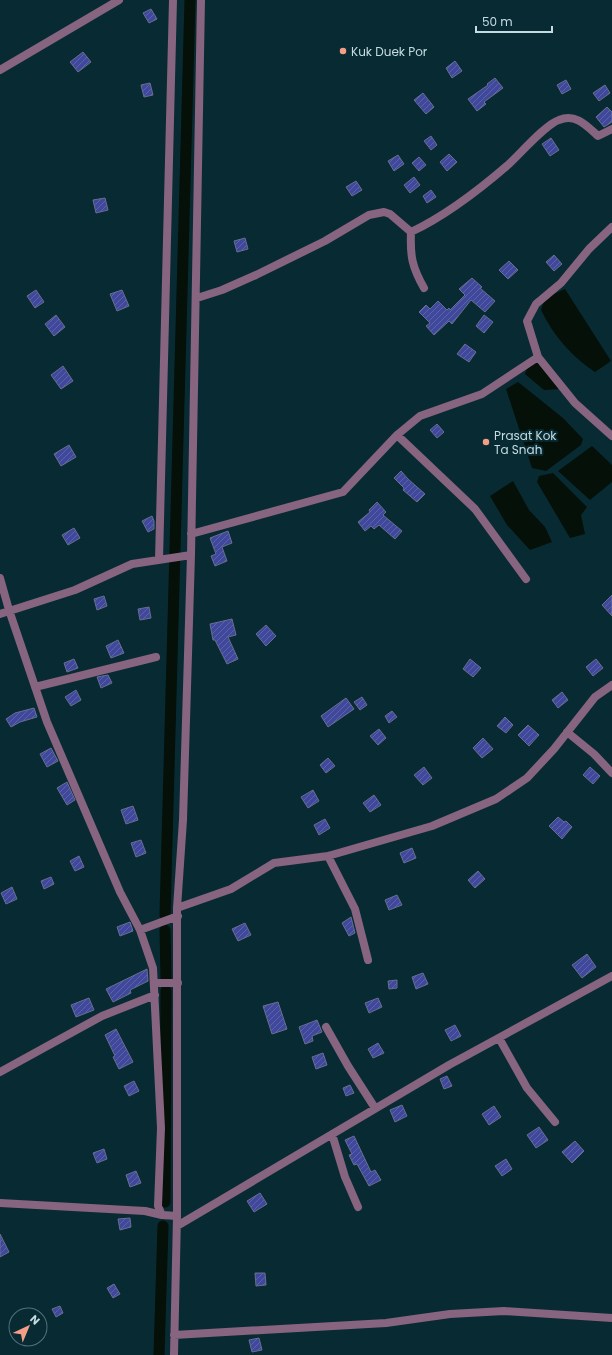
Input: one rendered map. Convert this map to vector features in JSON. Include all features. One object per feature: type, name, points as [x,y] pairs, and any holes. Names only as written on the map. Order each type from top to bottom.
[{"type":"street","points":[[0,70],[119,0]]},
{"type":"street","points":[[159,560],[173,0]]},
{"type":"street","points":[[174,1355],[177,1226],[178,912],[183,820],[191,555],[197,298],[201,0]]},
{"type":"street","points":[[411,232],[451,210],[509,164],[558,120],[574,118],[587,125],[598,136],[612,129]]},
{"type":"street","points":[[197,298],[222,290],[256,276],[325,241],[369,215],[384,212],[390,214],[411,232],[411,259],[415,273],[424,288]]},
{"type":"street","points":[[612,227],[589,249],[561,283],[536,304],[528,321],[538,357],[575,403],[612,436]]},
{"type":"street","points":[[191,534],[343,492],[398,435],[420,416],[482,394],[538,357]]},
{"type":"street","points":[[398,435],[476,509],[526,579]]},
{"type":"street","points":[[0,614],[75,590],[132,564],[191,555]]},
{"type":"street","points":[[0,578],[9,610],[47,722],[117,885],[140,930],[153,968],[161,1128],[158,1206],[162,1215]]},
{"type":"street","points":[[35,687],[156,658]]},
{"type":"street","points":[[140,930],[232,889],[274,863],[328,856],[432,826],[496,799],[527,778],[595,698],[612,685]]},
{"type":"street","points":[[567,732],[594,754],[612,773]]},
{"type":"street","points":[[328,856],[355,909],[368,960]]},
{"type":"street","points":[[177,1226],[374,1108],[612,976]]},
{"type":"street","points":[[154,983],[178,983]]},
{"type":"street","points":[[0,1072],[102,1016],[155,994]]},
{"type":"street","points":[[326,1027],[374,1108]]},
{"type":"street","points":[[499,1038],[527,1088],[555,1122]]},
{"type":"street","points":[[332,1134],[345,1177],[358,1208]]},
{"type":"street","points":[[0,1203],[145,1211],[162,1215],[177,1216]]},
{"type":"street","points":[[174,1335],[386,1324],[450,1314],[504,1311],[612,1318]]},
{"type":"shaded area","points":[[565,289],[611,361],[595,372],[579,360],[557,337],[541,310],[545,298]]},
{"type":"shaded area","points":[[540,362],[561,389],[544,390],[525,374],[529,364]]},
{"type":"shaded area","points":[[518,382],[563,418],[583,439],[581,445],[546,471],[532,468],[506,389]]},
{"type":"shaded area","points":[[592,446],[612,465],[612,482],[590,500],[558,471]]},
{"type":"shaded area","points":[[553,473],[587,507],[581,515],[585,534],[570,538],[537,482],[539,476]]},
{"type":"shaded area","points":[[513,481],[529,510],[545,527],[552,542],[530,550],[507,525],[490,496]]},
{"type":"building","points":[[151,9],[157,19],[149,23],[143,13]]},
{"type":"building","points":[[83,52],[91,62],[78,72],[70,62]]},
{"type":"building","points":[[455,61],[462,71],[452,78],[446,68]]},
{"type":"building","points":[[495,78],[503,88],[484,102],[486,104],[477,111],[468,99],[488,85],[487,84]]},
{"type":"building","points":[[566,80],[571,89],[562,94],[557,85]]},
{"type":"building","points":[[150,83],[153,95],[144,97],[141,85]]},
{"type":"building","points":[[605,85],[610,93],[599,101],[593,93]]},
{"type":"building","points":[[423,93],[434,107],[426,114],[414,100]]},
{"type":"building","points":[[607,107],[612,112],[612,122],[604,127],[596,117]]},
{"type":"building","points":[[431,136],[437,145],[431,150],[424,141]]},
{"type":"building","points":[[551,138],[559,150],[550,156],[542,144]]},
{"type":"building","points":[[449,154],[457,162],[447,171],[440,162]]},
{"type":"building","points":[[398,155],[404,164],[394,171],[388,161]]},
{"type":"building","points":[[419,157],[426,165],[419,171],[412,163]]},
{"type":"building","points":[[414,177],[420,185],[410,193],[404,185]]},
{"type":"building","points":[[356,181],[362,190],[352,196],[346,187]]},
{"type":"building","points":[[431,190],[436,197],[427,203],[423,196]]},
{"type":"building","points":[[105,198],[108,210],[96,213],[93,200]]},
{"type":"building","points":[[245,238],[248,249],[237,252],[234,241]]},
{"type":"building","points":[[554,255],[562,264],[554,271],[546,262]]},
{"type":"building","points":[[509,261],[518,270],[508,279],[499,270]]},
{"type":"building","points":[[472,278],[482,287],[480,288],[495,301],[485,312],[471,300],[452,324],[449,321],[434,335],[426,326],[430,323],[419,312],[426,305],[430,309],[438,301],[447,310],[449,308],[450,310],[465,295],[459,289]]},
{"type":"building","points":[[36,290],[44,302],[35,308],[27,296]]},
{"type":"building","points":[[122,290],[129,306],[117,311],[110,294]]},
{"type":"building","points":[[56,315],[65,327],[54,336],[45,324]]},
{"type":"building","points":[[484,315],[493,322],[484,333],[476,326]]},
{"type":"building","points":[[465,344],[476,352],[469,362],[457,354]]},
{"type":"building","points":[[63,366],[73,381],[61,389],[51,375]]},
{"type":"building","points":[[437,424],[444,432],[437,438],[430,430]]},
{"type":"building","points":[[69,445],[76,457],[61,466],[54,454]]},
{"type":"building","points":[[401,471],[425,494],[417,502],[403,490],[404,488],[394,478]]},
{"type":"building","points":[[377,502],[386,512],[383,515],[402,531],[395,539],[379,525],[374,529],[371,526],[365,531],[358,522],[370,512],[369,510]]},
{"type":"building","points":[[152,516],[154,521],[154,529],[148,532],[142,521]]},
{"type":"building","points":[[74,528],[80,538],[68,545],[62,535]]},
{"type":"building","points":[[228,531],[232,543],[222,547],[227,561],[215,566],[211,556],[216,554],[210,538]]},
{"type":"building","points":[[612,595],[612,616],[602,605]]},
{"type":"building","points":[[104,596],[107,606],[97,610],[94,599]]},
{"type":"building","points":[[149,607],[151,618],[140,620],[138,609]]},
{"type":"building","points":[[232,619],[236,635],[228,637],[238,659],[227,664],[215,640],[213,640],[210,624]]},
{"type":"building","points":[[266,625],[276,636],[266,646],[256,634]]},
{"type":"building","points":[[118,640],[124,653],[111,658],[106,646]]},
{"type":"building","points":[[74,659],[78,668],[67,672],[64,663]]},
{"type":"building","points":[[470,659],[481,668],[473,677],[463,669]]},
{"type":"building","points":[[596,659],[603,668],[593,676],[586,667]]},
{"type":"building","points":[[108,675],[112,683],[101,688],[97,677]]},
{"type":"building","points":[[76,690],[81,700],[71,706],[65,697]]},
{"type":"building","points":[[562,692],[568,700],[558,708],[552,700]]},
{"type":"building","points":[[362,697],[367,705],[360,710],[354,702]]},
{"type":"building","points":[[346,698],[354,709],[328,727],[321,716]]},
{"type":"building","points":[[34,708],[37,717],[20,722],[11,727],[6,719],[15,713]]},
{"type":"building","points":[[392,711],[397,717],[389,723],[385,716]]},
{"type":"building","points":[[505,717],[513,725],[506,733],[497,726]]},
{"type":"building","points":[[528,725],[539,735],[529,746],[518,735]]},
{"type":"building","points":[[379,729],[386,738],[378,745],[370,736]]},
{"type":"building","points":[[483,738],[493,749],[482,758],[473,748]]},
{"type":"building","points":[[51,748],[58,761],[47,767],[40,754]]},
{"type":"building","points":[[328,758],[335,766],[326,773],[320,765]]},
{"type":"building","points":[[424,767],[432,778],[423,785],[414,775]]},
{"type":"building","points":[[590,767],[600,776],[593,784],[583,775]]},
{"type":"building","points":[[67,782],[75,800],[67,805],[57,788]]},
{"type":"building","points":[[313,790],[319,801],[308,808],[301,797]]},
{"type":"building","points":[[374,795],[381,805],[370,812],[363,803]]},
{"type":"building","points":[[133,806],[138,820],[126,824],[121,810]]},
{"type":"building","points":[[558,817],[564,822],[566,821],[572,827],[562,839],[549,826]]},
{"type":"building","points":[[325,819],[330,828],[319,835],[314,825]]},
{"type":"building","points":[[141,840],[146,853],[136,857],[131,843]]},
{"type":"building","points":[[412,848],[416,858],[404,863],[400,853]]},
{"type":"building","points":[[79,856],[84,867],[75,871],[70,861]]},
{"type":"building","points":[[478,871],[485,879],[475,888],[468,880]]},
{"type":"building","points":[[51,877],[54,884],[44,889],[41,881]]},
{"type":"building","points":[[12,887],[17,899],[6,904],[1,893]]},
{"type":"building","points":[[397,895],[402,905],[389,910],[385,900]]},
{"type":"building","points":[[351,917],[355,933],[349,936],[342,923]]},
{"type":"building","points":[[130,922],[133,931],[120,936],[117,927]]},
{"type":"building","points":[[245,923],[251,935],[238,941],[232,929]]},
{"type":"building","points":[[587,954],[596,967],[582,978],[572,965]]},
{"type":"building","points":[[147,969],[148,981],[130,990],[131,993],[113,1002],[106,989]]},
{"type":"building","points":[[423,973],[428,984],[416,989],[412,977]]},
{"type":"building","points":[[397,980],[397,988],[389,989],[388,981]]},
{"type":"building","points":[[89,998],[94,1010],[76,1017],[71,1005]]},
{"type":"building","points":[[378,998],[382,1007],[369,1013],[365,1003]]},
{"type":"building","points":[[278,1002],[287,1029],[272,1034],[263,1006]]},
{"type":"building","points":[[317,1020],[322,1032],[312,1036],[313,1041],[305,1044],[299,1027]]},
{"type":"building","points":[[455,1025],[461,1036],[451,1041],[445,1030]]},
{"type":"building","points":[[116,1029],[133,1062],[119,1069],[113,1057],[115,1056],[105,1035]]},
{"type":"building","points":[[378,1043],[384,1053],[373,1058],[368,1049]]},
{"type":"building","points":[[323,1053],[327,1065],[316,1069],[312,1057]]},
{"type":"building","points":[[447,1076],[452,1086],[444,1089],[440,1079]]},
{"type":"building","points":[[134,1081],[139,1091],[129,1096],[124,1086]]},
{"type":"building","points":[[350,1085],[354,1093],[346,1096],[343,1088]]},
{"type":"building","points":[[402,1105],[407,1116],[395,1122],[390,1110]]},
{"type":"building","points":[[494,1106],[501,1117],[489,1125],[482,1114]]},
{"type":"building","points":[[539,1127],[548,1140],[536,1148],[527,1135]]},
{"type":"building","points":[[354,1136],[371,1172],[375,1170],[381,1180],[369,1186],[357,1164],[354,1165],[349,1155],[352,1154],[345,1140]]},
{"type":"building","points":[[575,1141],[584,1151],[572,1163],[562,1152]]},
{"type":"building","points":[[104,1149],[107,1159],[97,1163],[93,1153]]},
{"type":"building","points":[[506,1159],[512,1169],[502,1176],[495,1166]]},
{"type":"building","points":[[136,1171],[141,1183],[130,1187],[126,1175]]},
{"type":"building","points":[[260,1193],[267,1204],[254,1212],[247,1201]]},
{"type":"building","points":[[130,1218],[131,1227],[120,1230],[118,1219]]},
{"type":"building","points":[[0,1234],[9,1252],[0,1257]]},
{"type":"building","points":[[255,1273],[265,1273],[266,1285],[256,1286]]},
{"type":"building","points":[[114,1284],[120,1294],[113,1298],[107,1288]]},
{"type":"building","points":[[60,1306],[63,1313],[56,1317],[52,1309]]},
{"type":"building","points":[[259,1338],[262,1350],[252,1352],[249,1340]]},
{"type":"waterway","points":[[165,915],[190,0]]},
{"type":"waterway","points":[[165,930],[166,978]]},
{"type":"waterway","points":[[165,1202],[166,991]]},
{"type":"waterway","points":[[159,1355],[163,1226]]},
{"type":"place","name":"Kuk Duek Por","points":[[343,51]]},
{"type":"place","name":"Prasat Kok Ta Snah","points":[[486,442]]}]
